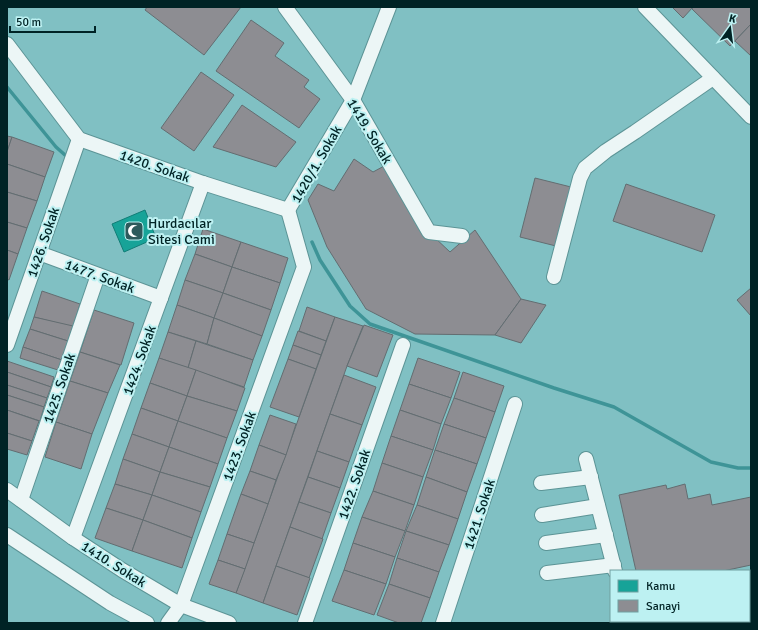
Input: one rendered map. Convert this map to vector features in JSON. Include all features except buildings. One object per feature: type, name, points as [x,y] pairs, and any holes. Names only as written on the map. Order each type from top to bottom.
[{"type":"street","name":"1419. Sokak","points":[[285,7],[353,100],[429,232],[462,236]]},
{"type":"street","name":"1420/1. Sokak","points":[[288,210],[353,100],[389,7]]},
{"type":"street","points":[[645,7],[751,117]]},
{"type":"street","points":[[7,44],[79,139]]},
{"type":"street","points":[[554,277],[580,178],[585,168],[606,150],[635,132],[713,78]]},
{"type":"street","name":"1420. Sokak","points":[[79,139],[203,183],[288,210]]},
{"type":"street","name":"1426. Sokak","points":[[7,345],[79,139]]},
{"type":"street","name":"1424. Sokak","points":[[73,538],[203,183]]},
{"type":"street","name":"1423. Sokak","points":[[168,623],[181,605],[304,266],[288,210]]},
{"type":"street","name":"1477. Sokak","points":[[39,253],[161,298]]},
{"type":"street","name":"1425. Sokak","points":[[22,500],[98,275]]},
{"type":"street","name":"1422. Sokak","points":[[305,623],[403,345]]},
{"type":"street","name":"1421. Sokak","points":[[443,623],[515,404]]},
{"type":"street","points":[[547,573],[615,568],[586,459]]},
{"type":"street","points":[[541,483],[591,477]]},
{"type":"street","name":"1410. Sokak","points":[[7,490],[73,538],[122,570],[181,605],[230,623]]},
{"type":"street","points":[[542,515],[598,506]]},
{"type":"street","points":[[7,535],[110,603],[147,623]]},
{"type":"street","points":[[546,543],[606,535]]},
{"type":"waterway","points":[[7,87],[56,147],[65,155]]},
{"type":"waterway","points":[[312,242],[320,260],[350,306],[370,324],[554,388],[614,407],[711,462],[738,468],[751,468]]},
{"type":"place","name":"Hurdacılar Sitesi Cami","points":[[134,231]]}]
